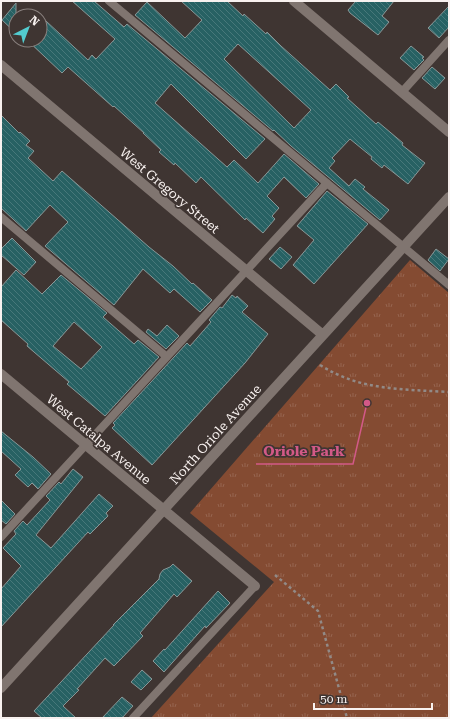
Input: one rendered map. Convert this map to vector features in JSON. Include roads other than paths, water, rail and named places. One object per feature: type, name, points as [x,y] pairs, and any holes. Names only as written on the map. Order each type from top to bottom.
[{"type":"street","points":[[296,2],[449,132]]},
{"type":"street","name":"West Gregory Street","points":[[1,65],[323,336]]},
{"type":"street","name":"North Oriole Avenue","points":[[2,686],[449,197]]},
{"type":"street","name":"West Catalpa Avenue","points":[[1,374],[255,586]]},
{"type":"lane","points":[[109,1],[449,286]]},
{"type":"lane","points":[[402,92],[449,40]]},
{"type":"lane","points":[[2,533],[86,445],[327,183]]},
{"type":"lane","points":[[1,218],[167,357]]},
{"type":"lane","points":[[133,718],[255,586]]},
{"type":"place","name":"Oriole Park","points":[[367,403]]}]
